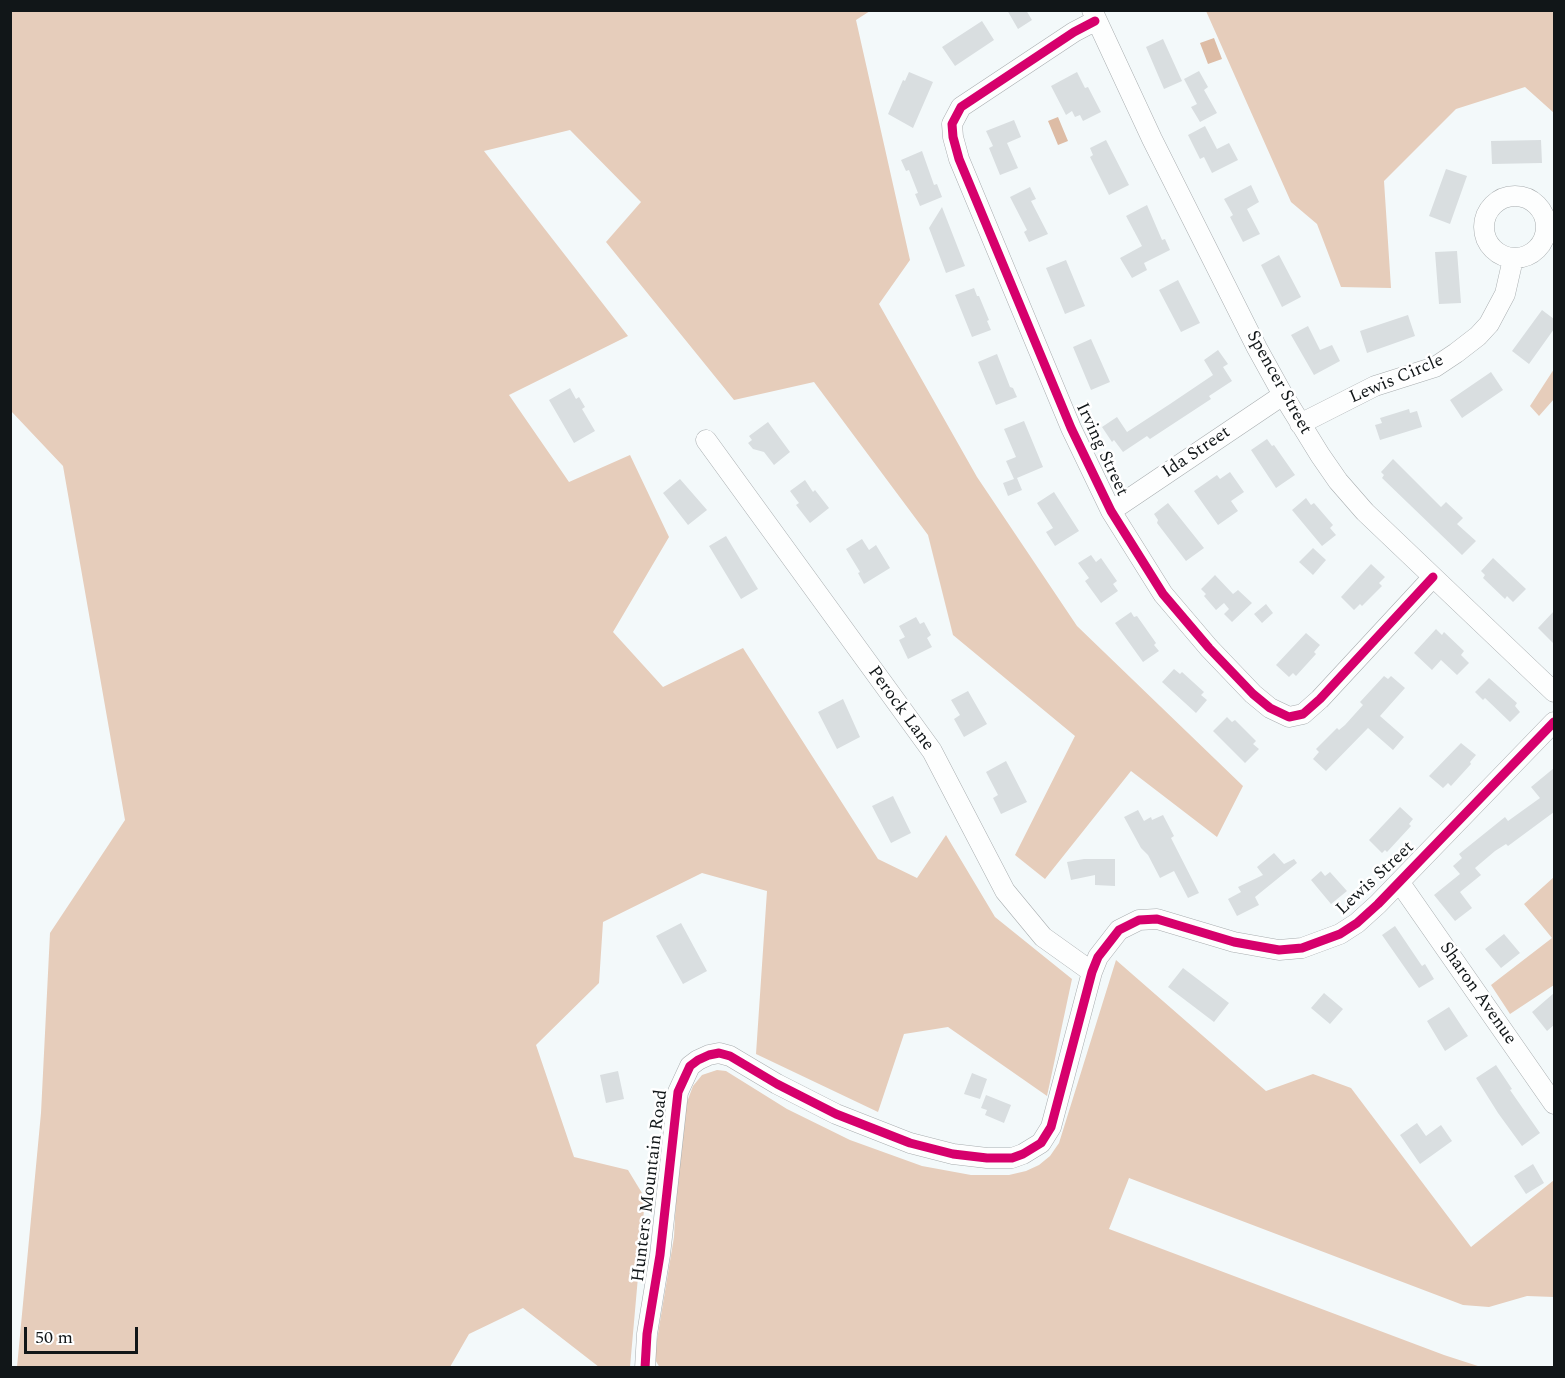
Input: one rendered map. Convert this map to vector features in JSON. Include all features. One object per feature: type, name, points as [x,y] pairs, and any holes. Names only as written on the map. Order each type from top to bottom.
[{"type":"street","name":"Spencer Street","points":[[1094,16],[1152,139],[1283,396],[1320,455],[1365,512],[1554,692]]},
{"type":"street","name":"Irving Street","points":[[1094,16],[1074,32],[961,107],[952,124],[959,159],[1071,428],[1111,511],[1163,594],[1201,639],[1253,694],[1270,708],[1289,717],[1303,714],[1320,699],[1433,577]]},
{"type":"street","name":"Lewis Circle","points":[[1300,424],[1375,386],[1435,367],[1478,336],[1489,324],[1505,294],[1513,259]]},
{"type":"street","name":"Ida Street","points":[[1111,511],[1283,396]]},
{"type":"street","name":"Perock Lane","points":[[706,440],[932,751],[1005,891],[1043,937],[1092,972]]},
{"type":"street","name":"Lewis Street","points":[[1092,972],[1098,957],[1109,941],[1119,930],[1139,920],[1169,921],[1234,942],[1279,950],[1302,948],[1340,934],[1358,923],[1400,883],[1554,722]]},
{"type":"street","name":"Sharon Avenue","points":[[1400,883],[1554,1104]]},
{"type":"street","name":"Hunters Mountain Road","points":[[645,1368],[647,1334],[660,1255],[673,1124],[678,1092],[690,1066],[709,1055],[719,1053],[730,1056],[802,1097],[873,1130],[910,1143],[953,1154],[1012,1158],[1032,1150],[1046,1137],[1051,1127],[1092,972]]},
{"type":"shaded area","points":[[11,10],[870,11],[856,20],[910,260],[879,304],[977,477],[1077,626],[1243,786],[1217,837],[1131,771],[1045,879],[1015,855],[1075,736],[953,635],[928,535],[814,382],[734,400],[606,242],[641,202],[570,130],[484,151],[628,336],[509,395],[569,482],[630,455],[669,537],[613,632],[663,687],[743,648],[878,859],[917,878],[946,835],[995,917],[1072,979],[1047,1096],[948,1027],[904,1034],[878,1112],[756,1054],[767,891],[702,873],[603,922],[599,983],[536,1045],[574,1157],[628,1170],[645,1198],[630,1367],[599,1367],[523,1308],[469,1334],[450,1367],[17,1367],[41,1113],[50,933],[125,820],[63,466],[11,411]]},
{"type":"shaded area","points":[[1206,11],[1554,11],[1554,113],[1525,87],[1456,109],[1384,181],[1391,288],[1341,287],[1317,224],[1291,202]]},
{"type":"shaded area","points":[[1214,38],[1222,59],[1208,64],[1200,43]]},
{"type":"shaded area","points":[[1058,117],[1068,141],[1058,145],[1048,121]]},
{"type":"shaded area","points":[[1554,369],[1554,399],[1539,416],[1530,406]]},
{"type":"shaded area","points":[[1554,877],[1554,985],[1510,1014],[1491,985],[1552,938],[1524,904]]},
{"type":"shaded area","points":[[1116,960],[1266,1091],[1313,1074],[1351,1088],[1471,1247],[1554,1180],[1554,1297],[1527,1296],[1489,1307],[1463,1305],[1129,1178],[1109,1229],[1481,1367],[660,1368],[654,1358],[674,1237],[678,1159],[687,1102],[693,1086],[702,1075],[717,1070],[726,1071],[787,1109],[850,1140],[922,1166],[971,1175],[1009,1175],[1026,1171],[1039,1165],[1050,1156],[1059,1143]]},
{"type":"building","points":[[1007,10],[1026,10],[1032,20],[1018,29]]},
{"type":"building","points":[[982,21],[994,40],[955,66],[942,47]]},
{"type":"building","points":[[1163,39],[1182,81],[1164,89],[1146,47]]},
{"type":"building","points":[[1199,71],[1208,87],[1204,90],[1217,113],[1200,122],[1191,107],[1197,104],[1184,79]]},
{"type":"building","points":[[909,72],[933,82],[913,128],[888,114]]},
{"type":"building","points":[[1077,72],[1101,112],[1083,121],[1080,115],[1075,117],[1072,111],[1066,115],[1051,86]]},
{"type":"building","points":[[1014,120],[1021,137],[1007,143],[1018,168],[1000,175],[989,148],[993,146],[986,131]]},
{"type":"building","points":[[1205,126],[1217,149],[1229,143],[1238,160],[1212,173],[1204,157],[1200,159],[1188,135]]},
{"type":"building","points":[[1106,140],[1129,185],[1109,195],[1090,157],[1093,155],[1090,148]]},
{"type":"building","points":[[1541,140],[1542,163],[1492,164],[1491,141]]},
{"type":"building","points":[[922,151],[934,185],[937,184],[942,197],[920,206],[915,194],[918,193],[909,170],[906,171],[901,160]]},
{"type":"building","points":[[1446,169],[1467,176],[1450,224],[1429,216]]},
{"type":"building","points":[[1251,185],[1259,202],[1247,209],[1260,234],[1243,242],[1224,199]]},
{"type":"building","points":[[1030,187],[1036,199],[1031,201],[1048,234],[1029,242],[1024,232],[1027,230],[1010,197]]},
{"type":"building","points":[[1147,205],[1162,240],[1165,239],[1170,250],[1144,263],[1147,270],[1132,278],[1120,258],[1142,246],[1126,216]]},
{"type":"building","points":[[942,207],[965,266],[946,273],[929,228]]},
{"type":"building","points":[[1457,251],[1461,303],[1439,304],[1435,252]]},
{"type":"building","points":[[1279,255],[1301,297],[1282,307],[1261,265]]},
{"type":"building","points":[[1066,260],[1085,306],[1065,314],[1046,268]]},
{"type":"building","points":[[1178,280],[1200,323],[1181,332],[1159,290]]},
{"type":"building","points":[[974,288],[989,320],[987,321],[991,330],[972,337],[955,295]]},
{"type":"building","points":[[1542,310],[1554,319],[1554,329],[1529,364],[1512,351]]},
{"type":"building","points":[[1408,315],[1415,336],[1367,353],[1360,331]]},
{"type":"building","points":[[1308,326],[1320,350],[1332,345],[1340,361],[1314,375],[1291,335]]},
{"type":"building","points":[[1091,339],[1110,382],[1091,390],[1073,347]]},
{"type":"building","points":[[1218,350],[1228,364],[1223,367],[1232,381],[1209,396],[1211,399],[1150,439],[1147,436],[1123,452],[1114,440],[1112,442],[1102,427],[1117,417],[1127,432],[1170,404],[1213,375],[1204,360]]},
{"type":"building","points":[[997,354],[1010,387],[1013,388],[1017,397],[996,405],[978,362]]},
{"type":"building","points":[[1491,372],[1503,390],[1462,418],[1450,400]]},
{"type":"building","points":[[570,388],[576,399],[579,397],[585,407],[582,409],[595,431],[574,443],[549,400]]},
{"type":"building","points":[[1409,409],[1410,413],[1417,411],[1422,427],[1380,440],[1375,425],[1382,423],[1380,418]]},
{"type":"building","points":[[1024,421],[1043,467],[1017,478],[1022,490],[1008,496],[1003,483],[1014,479],[1006,461],[1016,457],[1004,429]]},
{"type":"building","points":[[768,422],[790,452],[774,465],[764,452],[753,449],[748,443],[752,440],[749,436]]},
{"type":"building","points":[[1267,439],[1272,446],[1274,445],[1295,475],[1276,488],[1251,450]]},
{"type":"building","points":[[1393,459],[1441,507],[1446,502],[1463,518],[1457,524],[1476,541],[1462,555],[1382,478],[1384,475],[1381,472]]},
{"type":"building","points":[[1230,472],[1244,492],[1231,501],[1238,511],[1218,525],[1194,491],[1217,475],[1220,479]]},
{"type":"building","points":[[680,479],[707,510],[688,525],[663,493]]},
{"type":"building","points":[[805,480],[829,508],[810,523],[796,505],[799,503],[790,491]]},
{"type":"building","points":[[1054,492],[1079,531],[1055,546],[1046,532],[1053,528],[1037,503]]},
{"type":"building","points":[[1306,498],[1311,505],[1314,503],[1333,525],[1330,528],[1336,535],[1322,546],[1292,510]]},
{"type":"building","points":[[1168,503],[1204,548],[1186,561],[1157,523],[1158,520],[1154,514]]},
{"type":"building","points":[[726,536],[758,589],[741,599],[709,546]]},
{"type":"building","points":[[862,539],[869,550],[876,545],[890,568],[864,584],[858,573],[860,572],[846,549]]},
{"type":"building","points":[[1313,548],[1326,560],[1313,575],[1299,562]]},
{"type":"building","points":[[1091,555],[1096,562],[1101,558],[1117,581],[1113,584],[1118,591],[1101,603],[1085,581],[1089,578],[1078,563]]},
{"type":"building","points":[[1493,558],[1526,589],[1513,602],[1507,596],[1505,599],[1483,578],[1485,575],[1481,571]]},
{"type":"building","points":[[1371,564],[1385,577],[1379,583],[1382,586],[1362,606],[1360,604],[1354,610],[1341,597]]},
{"type":"building","points":[[1215,575],[1233,594],[1238,590],[1252,603],[1232,622],[1224,614],[1229,609],[1224,603],[1216,610],[1201,589]]},
{"type":"building","points":[[1266,604],[1273,613],[1262,623],[1254,614]]},
{"type":"building","points":[[1554,611],[1554,644],[1538,628]]},
{"type":"building","points":[[1131,612],[1134,617],[1137,616],[1159,651],[1143,662],[1115,623]]},
{"type":"building","points":[[916,617],[920,624],[924,622],[931,635],[927,638],[932,647],[908,659],[899,640],[905,637],[899,626]]},
{"type":"building","points":[[1436,629],[1442,635],[1444,632],[1464,651],[1461,655],[1469,663],[1457,675],[1441,660],[1432,670],[1414,653]]},
{"type":"building","points":[[1306,633],[1320,645],[1314,652],[1316,654],[1296,676],[1293,673],[1289,677],[1276,665]]},
{"type":"building","points":[[1174,669],[1180,674],[1182,672],[1204,692],[1201,695],[1207,700],[1196,713],[1162,682]]},
{"type":"building","points":[[1384,676],[1388,679],[1391,676],[1405,688],[1380,716],[1404,737],[1393,750],[1368,728],[1326,771],[1313,759],[1319,752],[1316,749],[1337,728],[1339,730],[1345,725],[1363,705],[1360,702]]},
{"type":"building","points":[[1489,678],[1517,703],[1515,706],[1520,712],[1510,722],[1485,698],[1483,700],[1475,692]]},
{"type":"building","points":[[968,691],[987,724],[964,737],[954,719],[960,715],[951,700]]},
{"type":"building","points":[[843,699],[860,737],[837,749],[818,712]]},
{"type":"building","points":[[1227,717],[1232,722],[1235,720],[1256,741],[1253,744],[1259,749],[1245,763],[1213,731]]},
{"type":"building","points":[[1461,743],[1476,755],[1451,786],[1448,783],[1443,788],[1429,776]]},
{"type":"building","points":[[1006,761],[1027,802],[1001,814],[993,798],[998,795],[986,772]]},
{"type":"building","points":[[1554,768],[1554,812],[1508,846],[1506,844],[1495,851],[1475,868],[1481,875],[1460,892],[1472,908],[1455,921],[1434,895],[1460,874],[1453,866],[1462,858],[1459,854],[1505,817],[1508,821],[1540,798],[1531,787]]},
{"type":"building","points":[[893,796],[911,833],[891,843],[872,806]]},
{"type":"building","points":[[1400,807],[1413,819],[1409,824],[1411,826],[1387,852],[1385,850],[1382,853],[1369,840]]},
{"type":"building","points":[[1138,810],[1144,821],[1163,815],[1174,836],[1171,838],[1199,893],[1188,898],[1174,871],[1160,878],[1124,817]]},
{"type":"building","points":[[1274,853],[1284,864],[1294,859],[1297,863],[1255,897],[1259,905],[1237,916],[1228,899],[1241,892],[1238,887],[1263,875],[1257,867]]},
{"type":"building","points":[[1084,859],[1115,859],[1115,886],[1095,885],[1095,875],[1071,880],[1067,862]]},
{"type":"building","points":[[1321,871],[1325,876],[1330,872],[1347,891],[1331,904],[1311,880]]},
{"type":"building","points":[[681,923],[707,971],[683,984],[656,936]]},
{"type":"building","points":[[1395,926],[1422,966],[1425,964],[1434,979],[1419,988],[1382,935]]},
{"type":"building","points":[[1504,934],[1520,953],[1501,968],[1485,949]]},
{"type":"building","points":[[1183,968],[1229,1003],[1214,1022],[1168,987]]},
{"type":"building","points":[[1324,993],[1343,1009],[1330,1024],[1311,1008]]},
{"type":"building","points":[[1554,993],[1554,1025],[1547,1031],[1532,1012]]},
{"type":"building","points":[[1449,1007],[1468,1036],[1445,1051],[1427,1021]]},
{"type":"building","points":[[1496,1065],[1512,1089],[1510,1090],[1540,1133],[1522,1146],[1476,1078]]},
{"type":"building","points":[[618,1071],[624,1099],[606,1103],[600,1075]]},
{"type":"building","points":[[972,1073],[987,1079],[980,1099],[964,1094]]},
{"type":"building","points":[[986,1095],[1011,1105],[1004,1123],[985,1115],[987,1110],[981,1108]]},
{"type":"building","points":[[1417,1123],[1426,1136],[1441,1125],[1452,1141],[1420,1164],[1400,1135]]},
{"type":"building","points":[[1533,1164],[1544,1183],[1526,1194],[1514,1176]]},
{"type":"cycle path","points":[[1095,21],[1074,32],[961,107],[952,124],[959,159],[1071,428],[1111,511],[1163,594],[1209,648],[1253,694],[1270,708],[1289,717],[1303,714],[1320,699],[1433,577]]},
{"type":"cycle path","points":[[645,1368],[647,1334],[660,1255],[678,1092],[690,1066],[698,1060],[719,1053],[730,1056],[777,1084],[836,1114],[910,1143],[953,1154],[987,1158],[1012,1158],[1023,1154],[1041,1143],[1051,1127],[1092,972],[1098,957],[1119,930],[1139,920],[1157,919],[1234,942],[1279,950],[1302,948],[1340,934],[1357,923],[1378,904],[1554,722]]}]
